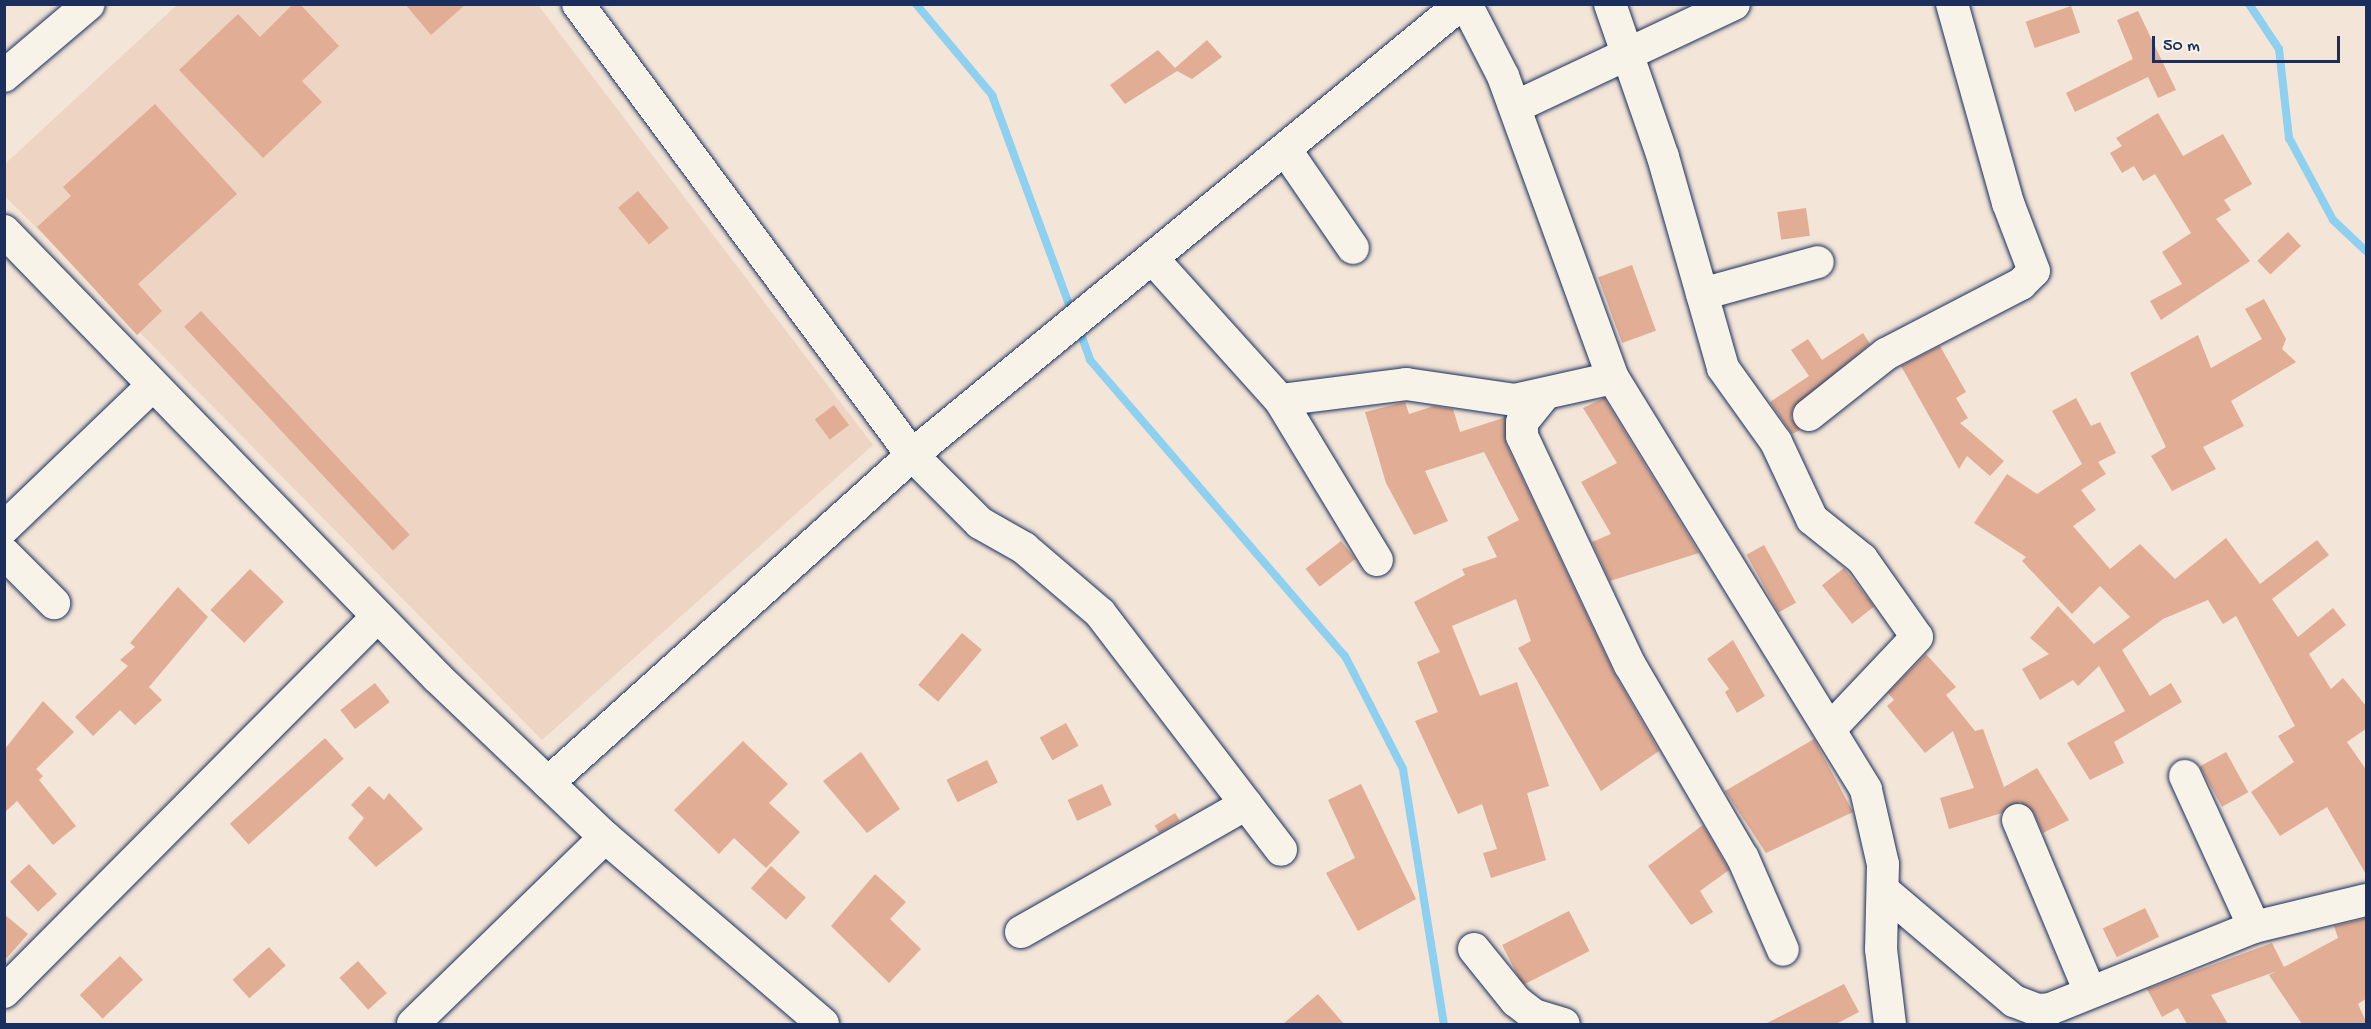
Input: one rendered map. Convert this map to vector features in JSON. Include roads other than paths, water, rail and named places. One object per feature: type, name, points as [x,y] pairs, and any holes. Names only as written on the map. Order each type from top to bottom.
[{"type":"street","points":[[4,76],[89,4]]},
{"type":"street","points":[[578,4],[912,455],[980,523],[1024,548],[1100,613],[1281,850]]},
{"type":"street","points":[[548,783],[912,455],[1461,4]]},
{"type":"street","points":[[1466,4],[1515,108],[1613,378],[1830,729],[1874,813],[1883,890],[1881,949],[1890,1024]]},
{"type":"street","points":[[1610,4],[1724,368],[1776,442],[1812,519],[1863,559],[1917,637],[1830,729]]},
{"type":"street","points":[[1515,108],[1734,4]]},
{"type":"street","points":[[1809,416],[1886,354],[2021,284],[2034,271],[2008,203],[1952,4]]},
{"type":"street","points":[[1285,149],[1353,248]]},
{"type":"street","points":[[4,231],[377,617],[548,783],[605,837],[823,1024]]},
{"type":"street","points":[[1152,258],[1280,400],[1377,560]]},
{"type":"street","points":[[1702,294],[1818,262]]},
{"type":"street","points":[[1280,400],[1406,384],[1514,400],[1613,378]]},
{"type":"street","points":[[4,528],[152,386]]},
{"type":"street","points":[[1545,394],[1522,423],[1522,436],[1630,665],[1743,858],[1784,950]]},
{"type":"street","points":[[4,553],[54,603]]},
{"type":"street","points":[[4,992],[377,617]]},
{"type":"street","points":[[2185,776],[2254,927]]},
{"type":"street","points":[[1021,932],[1246,804]]},
{"type":"street","points":[[2018,820],[2089,990]]},
{"type":"street","points":[[413,1024],[605,837]]},
{"type":"street","points":[[1883,890],[2014,1001],[2054,1017],[2089,990],[2254,927],[2367,900]]},
{"type":"street","points":[[1474,949],[1516,1001],[1534,1015],[1564,1024]]},
{"type":"waterway","points":[[916,4],[992,95],[1072,312]]},
{"type":"waterway","points":[[2249,4],[2279,49],[2289,138],[2333,220],[2366,251]]},
{"type":"waterway","points":[[1079,329],[1090,360],[1345,656],[1403,769],[1444,1024]]}]
